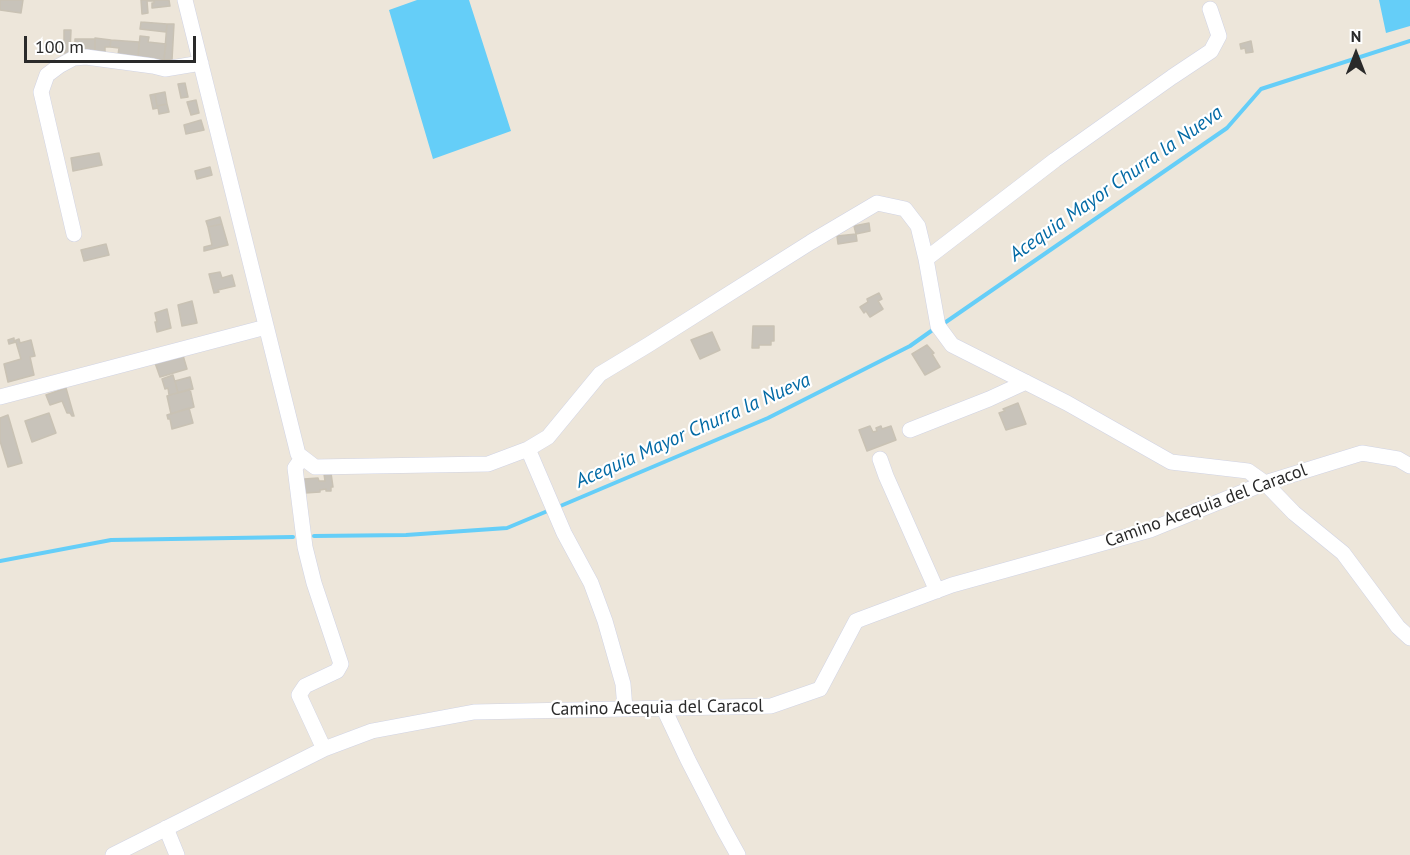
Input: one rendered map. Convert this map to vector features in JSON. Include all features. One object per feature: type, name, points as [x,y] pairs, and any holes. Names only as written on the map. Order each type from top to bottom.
[{"type":"street","points":[[185,0],[298,454],[315,467],[488,464],[528,449],[548,437],[600,374],[877,203],[904,209],[918,226],[938,326],[952,345],[1067,403],[1171,462],[1248,471],[1265,483],[1294,513],[1343,553],[1398,627],[1410,638]]},
{"type":"street","points":[[926,259],[1055,160],[1211,51],[1219,36],[1210,9]]},
{"type":"street","points":[[74,234],[41,92],[47,75],[74,58],[86,57],[165,69],[201,63]]},
{"type":"street","points":[[0,397],[266,327]]},
{"type":"street","points":[[910,430],[1026,382]]},
{"type":"street","points":[[528,449],[564,533],[591,583],[605,621],[623,684],[625,709]]},
{"type":"street","name":"Camino Acequia del Caracol","points":[[113,855],[324,749],[372,731],[474,712],[771,706],[820,689],[856,621],[952,585],[1150,530],[1265,483],[1362,453],[1398,459],[1410,466]]},
{"type":"street","points":[[302,458],[295,468],[305,547],[314,583],[341,664],[337,671],[305,686],[298,696],[324,749]]},
{"type":"street","points":[[880,459],[937,591]]},
{"type":"street","points":[[664,709],[738,855]]},
{"type":"street","points":[[166,828],[177,855]]},
{"type":"water","points":[[417,0],[469,0],[511,131],[433,159],[389,10]]},
{"type":"water","points":[[1379,0],[1410,0],[1410,26],[1386,33]]},
{"type":"building","points":[[0,0],[23,0],[21,13],[0,10]]},
{"type":"building","points":[[141,0],[169,0],[170,6],[152,8],[154,1],[147,1],[148,13],[142,14]]},
{"type":"building","points":[[141,22],[167,24],[166,32],[140,29]]},
{"type":"building","points":[[167,24],[174,24],[172,60],[164,60]]},
{"type":"building","points":[[64,30],[71,30],[70,53],[64,53]]},
{"type":"building","points":[[140,36],[149,37],[148,42],[166,44],[164,60],[138,57]]},
{"type":"building","points":[[95,38],[111,40],[110,47],[105,47],[105,53],[95,52]]},
{"type":"building","points":[[75,39],[95,39],[95,53],[75,53]]},
{"type":"building","points":[[111,40],[139,42],[138,57],[118,55],[119,48],[110,47]]},
{"type":"building","points":[[1251,41],[1253,52],[1246,53],[1245,48],[1241,49],[1240,44]]},
{"type":"building","points":[[185,83],[188,97],[181,98],[178,84]]},
{"type":"building","points":[[165,92],[167,104],[157,106],[155,94]]},
{"type":"building","points":[[155,94],[157,106],[167,104],[169,112],[159,114],[158,108],[153,109],[150,95]]},
{"type":"building","points":[[196,100],[199,113],[191,115],[187,102]]},
{"type":"building","points":[[201,120],[204,130],[186,134],[184,125]]},
{"type":"building","points":[[99,153],[102,165],[73,171],[71,158]]},
{"type":"building","points":[[210,167],[212,175],[197,179],[195,171]]},
{"type":"building","points":[[220,217],[222,224],[208,227],[206,221]]},
{"type":"building","points":[[869,223],[870,231],[856,234],[854,226]]},
{"type":"building","points":[[222,224],[228,245],[204,251],[204,247],[212,245],[208,227]]},
{"type":"building","points":[[856,234],[857,241],[838,244],[837,236]]},
{"type":"building","points":[[106,244],[109,255],[84,261],[81,250]]},
{"type":"building","points":[[220,272],[222,278],[232,275],[235,286],[214,293],[209,274]]},
{"type":"building","points":[[879,293],[882,299],[878,301],[883,309],[870,317],[860,307],[868,302],[867,299]]},
{"type":"building","points":[[192,301],[197,323],[182,326],[178,305]]},
{"type":"building","points":[[167,309],[171,328],[157,332],[155,313]]},
{"type":"building","points":[[753,326],[774,326],[774,341],[771,341],[771,345],[759,345],[759,348],[752,348]]},
{"type":"building","points":[[712,332],[720,350],[700,359],[691,340]]},
{"type":"building","points":[[14,338],[14,341],[19,339],[20,343],[31,340],[35,356],[30,357],[34,375],[8,382],[4,364],[21,359],[16,342],[9,344],[8,340]]},
{"type":"building","points":[[927,345],[934,353],[932,354],[940,367],[925,375],[912,354]]},
{"type":"building","points":[[182,352],[187,369],[160,377],[154,360]]},
{"type":"building","points":[[173,375],[178,393],[169,395],[168,388],[165,389],[162,379]]},
{"type":"building","points":[[190,377],[193,389],[178,393],[175,381]]},
{"type":"building","points":[[66,388],[74,416],[67,413],[62,401],[50,405],[46,395]]},
{"type":"building","points":[[190,389],[194,407],[171,414],[167,396]]},
{"type":"building","points":[[1018,403],[1026,424],[1006,430],[999,413]]},
{"type":"building","points":[[189,408],[193,423],[172,429],[167,415]]},
{"type":"building","points":[[49,413],[56,433],[32,442],[25,421]]},
{"type":"building","points":[[8,415],[22,463],[8,467],[0,441],[0,418]]},
{"type":"building","points":[[870,426],[873,432],[881,426],[882,429],[891,426],[896,440],[867,451],[859,430]]},
{"type":"building","points":[[331,473],[333,487],[331,491],[326,491],[326,489],[320,492],[305,493],[304,479],[318,478],[319,481],[325,481],[324,474]]},
{"type":"waterway","name":"Acequia Mayor Churra la Nueva","points":[[943,324],[1227,128],[1261,89],[1410,41]]},
{"type":"waterway","name":"Acequia Mayor Churra la Nueva","points":[[558,507],[768,418],[910,346],[934,329]]},
{"type":"waterway","name":"Acequia Mayor Churra la Nueva","points":[[314,536],[406,535],[507,528],[550,510]]},
{"type":"waterway","name":"Acequia Mayor Churra la Nueva","points":[[0,561],[111,540],[293,537]]}]
